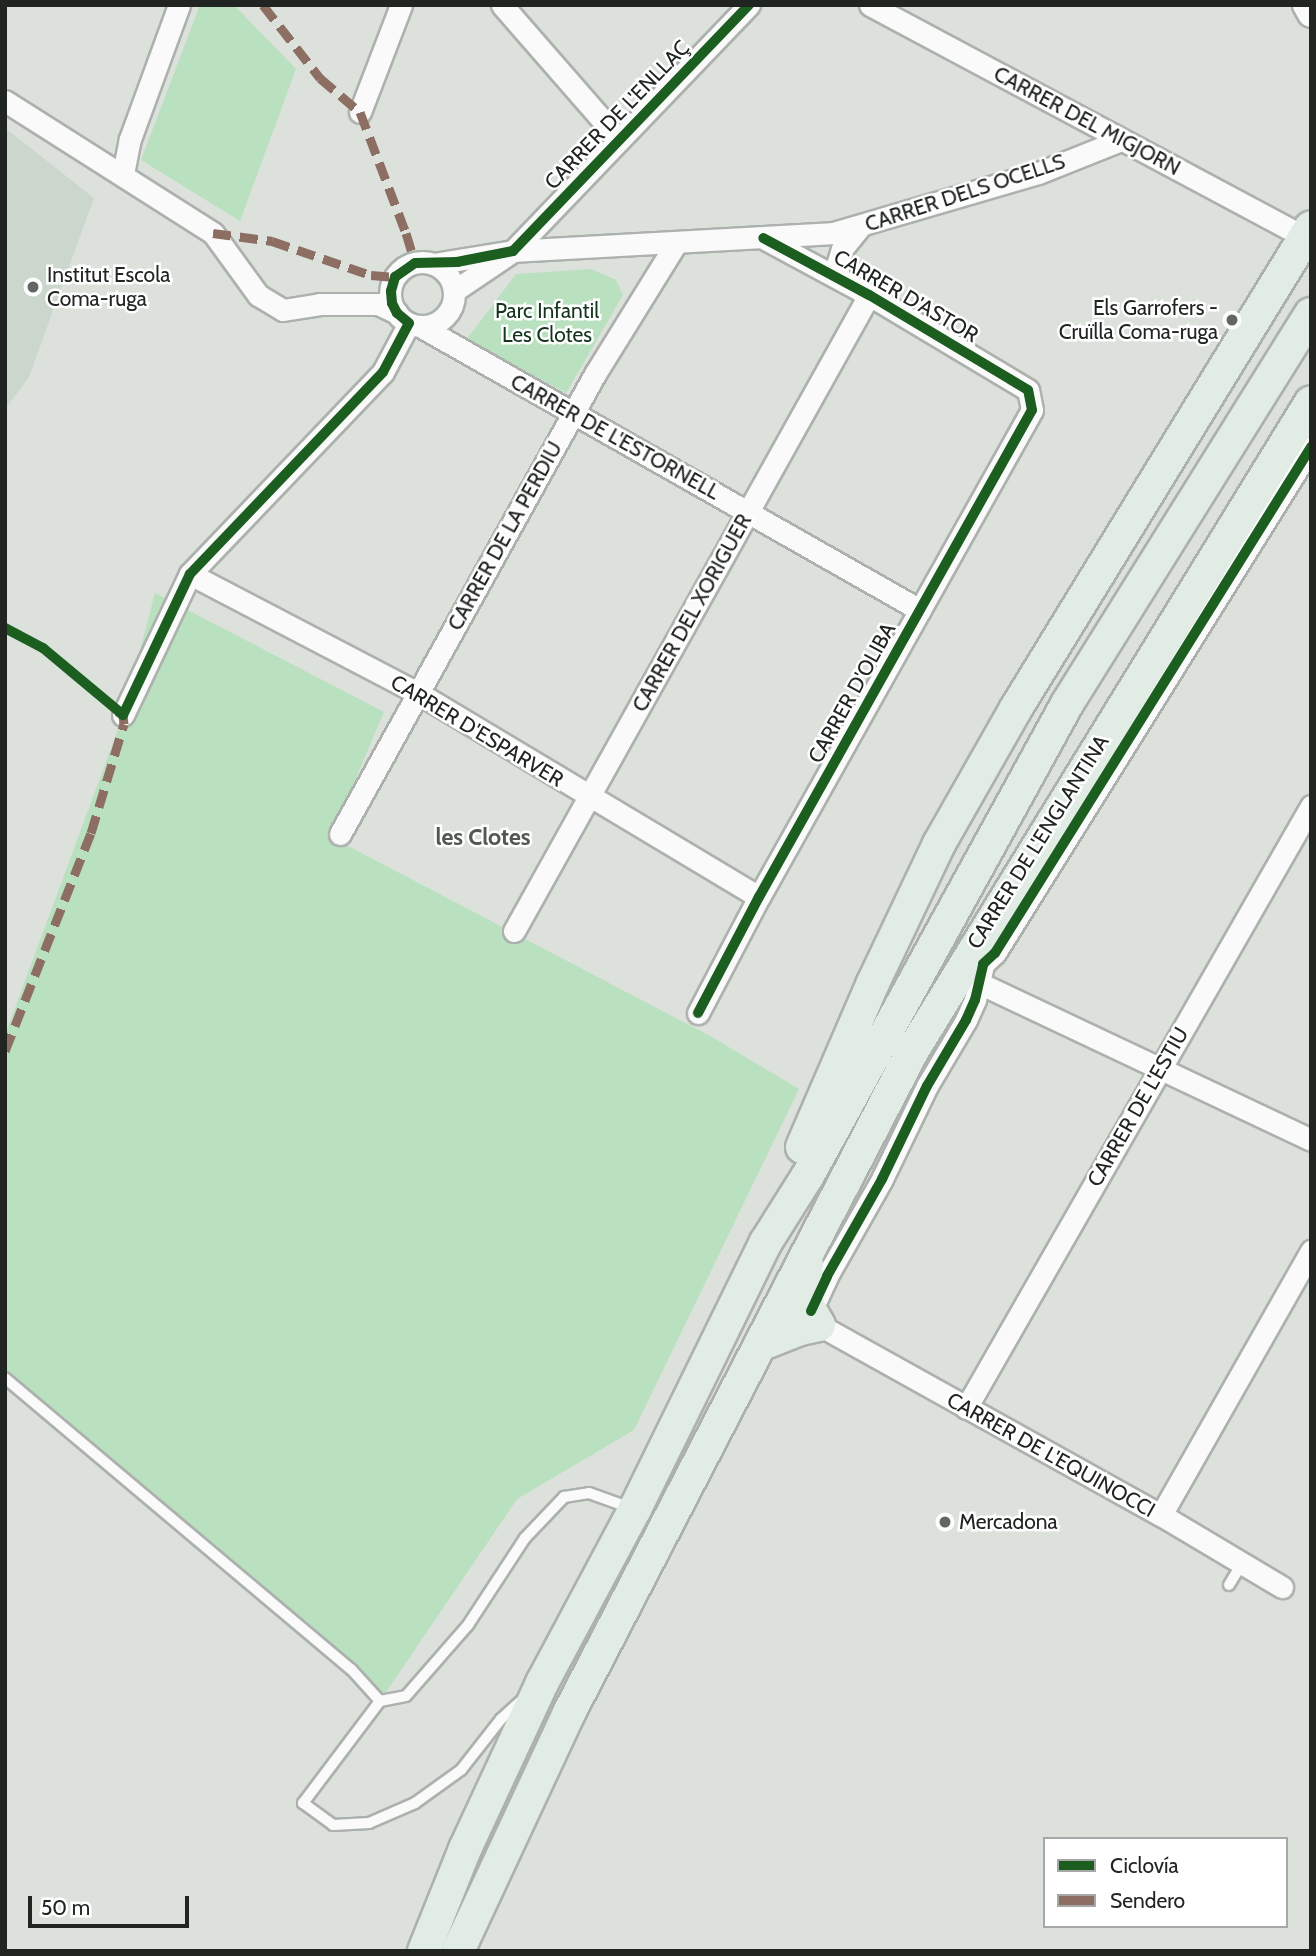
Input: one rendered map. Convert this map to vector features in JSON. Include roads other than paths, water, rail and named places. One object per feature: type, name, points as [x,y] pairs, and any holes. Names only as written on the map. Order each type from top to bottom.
[{"type":"main road","points":[[783,1212],[790,1175],[873,984],[939,844],[1015,710],[1308,232]]},
{"type":"main road","points":[[424,1951],[465,1849],[542,1683],[635,1509],[783,1212],[807,1177],[1067,704],[1311,314]]},
{"type":"main road","points":[[458,1951],[569,1713],[913,1050],[1311,402]]},
{"type":"main road","points":[[760,1345],[800,1329],[815,1318],[803,1297],[806,1268],[816,1236]]},
{"type":"street","points":[[123,174],[130,139],[179,5]]},
{"type":"street","points":[[360,112],[401,5]]},
{"type":"street","points":[[502,5],[619,139]]},
{"type":"street","name":"CARRER DE L'ENLLAÇ","points":[[454,292],[513,251],[749,5]]},
{"type":"street","name":"CARRER DEL MIGJORN","points":[[870,5],[1121,140],[1308,232]]},
{"type":"street","points":[[1306,5],[1311,14]]},
{"type":"street","points":[[5,101],[213,233],[258,295],[283,310],[319,304],[379,304],[409,321],[433,324],[446,316],[453,304],[454,292],[450,278],[433,264],[415,263],[396,277],[391,291],[409,321]]},
{"type":"street","name":"CARRER DELS OCELLS","points":[[433,264],[513,251],[763,238],[860,227],[1038,173],[1121,140]]},
{"type":"street","name":"CARRER D'ASTOR","points":[[839,278],[837,265],[842,249],[860,227]]},
{"type":"street","name":"CARRER D'ASTOR","points":[[763,238],[869,295],[1028,390]]},
{"type":"street","name":"CARRER DE LA PERDIU","points":[[341,834],[573,414],[677,242]]},
{"type":"street","name":"CARRER DEL XORIGUER","points":[[514,931],[869,295]]},
{"type":"street","points":[[446,316],[455,348]]},
{"type":"street","points":[[123,715],[190,574],[383,372],[409,321]]},
{"type":"street","name":"CARRER DE L'ESTORNELL","points":[[409,321],[920,610]]},
{"type":"street","name":"CARRER D'OLIBA","points":[[698,1013],[1032,410],[1028,390]]},
{"type":"street","name":"CARRER DE L'ENGLANTINA","points":[[815,1318],[927,1086],[966,1020],[983,964],[995,953],[1311,447]]},
{"type":"street","name":"CARRER D'ESPARVER","points":[[190,574],[418,692],[587,797],[760,897]]},
{"type":"street","name":"CARRER DE L'ESTIU","points":[[967,1408],[1311,806]]},
{"type":"street","points":[[913,1050],[930,1041],[958,1000],[979,983],[1311,1140]]},
{"type":"street","points":[[1161,1516],[1311,1251]]},
{"type":"street","name":"CARRER DE L'EQUINOCCI","points":[[815,1318],[967,1408],[1282,1587]]},
{"type":"lane","points":[[5,1378],[351,1669],[380,1701]]},
{"type":"lane","points":[[542,1683],[500,1719],[461,1770],[415,1802],[369,1823],[333,1825],[303,1803],[380,1701],[406,1696],[468,1625],[525,1538],[564,1497],[589,1493],[635,1509]]},
{"type":"lane","points":[[1229,1586],[1242,1563]]},
{"type":"place","name":"Institut Escola Coma-ruga","points":[[33,287]]},
{"type":"place","name":"Els Garrofers - Cruïlla Coma-ruga","points":[[1232,320]]},
{"type":"place","name":"Mercadona","points":[[945,1522]]},
{"type":"district","name":"les Clotes","points":[[483,837]]},
{"type":"park label","name":"Parc Infantil Les Clotes","points":[[547,323]]}]
